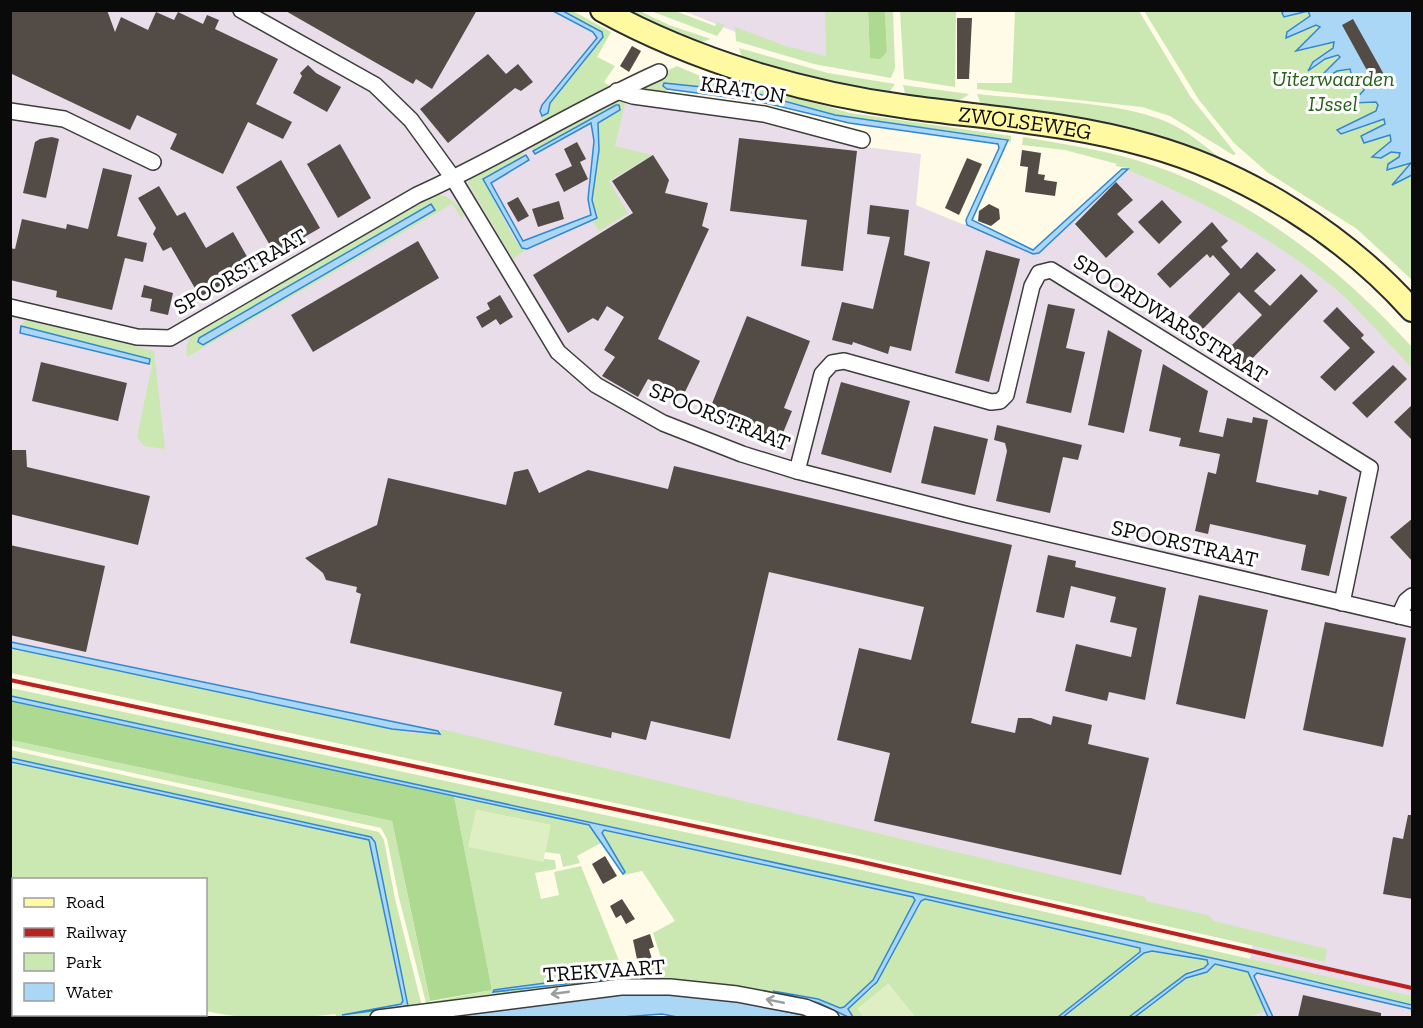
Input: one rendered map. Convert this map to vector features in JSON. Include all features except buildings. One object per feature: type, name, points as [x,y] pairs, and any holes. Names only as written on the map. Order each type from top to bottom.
[{"type":"main road","name":"ZWOLSEWEG","points":[[602,10],[651,35],[711,57],[829,93],[906,107],[1099,134],[1175,154],[1245,185],[1306,220],[1351,252],[1413,310]]},
{"type":"street","points":[[241,10],[375,85],[411,120],[453,178],[617,91],[659,72]]},
{"type":"street","name":"KRATON","points":[[617,91],[633,96],[764,114],[862,140]]},
{"type":"street","points":[[10,111],[64,119],[153,162]]},
{"type":"street","name":"SPOORSTRAAT","points":[[10,307],[137,337],[170,338],[417,195],[453,178],[558,352],[596,385],[663,423],[742,454],[797,471],[976,517],[1406,617]]},
{"type":"street","name":"SPOORDWARSSTRAAT","points":[[797,471],[822,375],[832,363],[843,362],[991,402],[1000,401],[1006,395],[1032,286],[1039,273],[1051,270],[1370,468],[1342,603]]},
{"type":"street","points":[[1406,617],[1406,601],[1413,596]]},
{"type":"street","name":"TREKVAART","points":[[378,1017],[621,987],[680,987],[737,994],[805,1007],[831,1017]]},
{"type":"shaded area","points":[[11,11],[560,11],[599,32],[600,38],[578,93],[590,113],[619,101],[631,100],[755,119],[865,147],[921,154],[916,205],[962,224],[972,225],[1035,252],[1129,167],[1225,204],[1301,258],[1412,359],[1412,1017],[1235,1017],[1242,1012],[1253,940],[11,655]]},
{"type":"shaded area","points":[[684,11],[837,11],[838,62],[777,49]]},
{"type":"green space","points":[[563,11],[573,11],[611,32],[597,57],[615,66],[604,82],[611,87],[543,122],[541,116],[548,112],[548,106],[585,61],[601,32]]},
{"type":"green space","points":[[619,11],[640,11],[669,25],[711,39],[698,43]]},
{"type":"green space","points":[[651,11],[675,11],[715,26],[717,22],[725,25],[717,36]]},
{"type":"green space","points":[[825,11],[868,11],[870,58],[887,52],[885,11],[893,11],[895,68],[891,78],[814,64],[736,41],[735,27],[786,46],[826,56]]},
{"type":"green space","points":[[868,11],[885,11],[887,52],[880,59],[870,58]]},
{"type":"green space","points":[[900,11],[956,11],[955,87],[904,79]]},
{"type":"green space","points":[[1015,11],[1139,11],[1190,96],[1236,154],[1233,155],[1170,116],[1142,107],[977,89],[977,83],[1012,83]]},
{"type":"green space","name":"Uiterwaarden IJssel","points":[[1144,11],[1412,11],[1412,280],[1357,229],[1267,172],[1234,143],[1199,100]]},
{"type":"green space","points":[[739,48],[828,73],[895,84],[888,94],[868,93],[747,61],[741,55]]},
{"type":"green space","points":[[677,66],[698,75],[759,87],[850,113],[1011,136],[1011,141],[1009,143],[1007,139],[835,115],[751,92],[664,88],[668,89],[662,94],[637,91],[633,87]]},
{"type":"green space","points":[[903,85],[969,94],[947,103],[928,102],[905,93]]},
{"type":"green space","points":[[977,94],[1100,105],[1148,115],[1182,130],[1224,161],[1177,145],[989,110],[980,102]]},
{"type":"green space","points":[[617,99],[626,100],[615,146],[652,155],[609,181],[628,213],[599,231],[592,221],[598,216],[592,200],[599,150],[598,123],[620,110],[591,118],[533,151],[531,144]]},
{"type":"green space","points":[[1023,137],[1095,150],[1139,161],[1216,192],[1253,213],[1321,261],[1383,317],[1412,347],[1412,368],[1361,313],[1328,283],[1281,249],[1232,219],[1127,168],[1115,166],[1117,164],[1065,150],[1022,145]]},
{"type":"green space","points":[[519,151],[526,155],[483,179],[515,240],[522,248],[527,249],[513,259],[468,183],[470,179]]},
{"type":"green space","points":[[435,195],[446,196],[464,211],[462,219],[452,204],[187,357],[186,348],[189,340],[201,328]],"holes":[[[431,204],[435,210],[203,345],[198,343],[199,338]]]},
{"type":"green space","points":[[26,319],[154,351],[165,449],[144,446],[137,437],[152,365],[149,364],[150,359],[21,326]]},
{"type":"green space","points":[[11,648],[411,733],[440,734],[441,729],[1145,897],[1146,901],[1208,915],[1214,921],[1327,949],[1325,962],[824,848],[11,673]]},
{"type":"green space","points":[[11,688],[844,866],[1412,996],[1412,1005],[692,844],[11,696]]},
{"type":"green space","points":[[11,701],[454,796],[492,990],[430,1001],[392,821],[11,740]]},
{"type":"green space","points":[[11,740],[392,821],[430,1002],[492,990],[454,796],[589,825],[601,843],[577,856],[580,863],[563,867],[560,854],[545,852],[550,825],[476,810],[543,862],[544,859],[555,860],[556,869],[535,873],[541,899],[559,895],[554,872],[581,866],[624,973],[620,983],[427,1007],[399,898],[387,839],[381,828],[11,746]],"holes":[[[620,973],[620,978],[493,992],[494,990]]]},
{"type":"green space","points":[[11,750],[379,832],[384,840],[395,899],[422,1006],[360,1018],[337,1017],[335,1014],[254,1018],[207,1011],[207,878],[12,878],[11,947],[11,762],[369,840],[403,1001],[342,1016],[408,1006],[375,842],[371,837],[11,758]]},
{"type":"green space","points":[[476,810],[551,825],[543,862],[468,847]]},
{"type":"green space","points":[[606,830],[875,887],[913,897],[915,900],[873,980],[844,1007],[840,1008],[775,990],[774,992],[819,1003],[848,1017],[643,984],[636,970],[662,961],[653,933],[675,921],[642,871],[624,875],[602,833]]},
{"type":"green space","points":[[923,899],[1140,947],[1141,952],[1058,1017],[915,1017],[888,984],[858,1009],[864,1017],[853,1017],[848,1009],[873,988]]},
{"type":"green space","points":[[1147,951],[1207,960],[1207,966],[1190,971],[1129,1017],[1063,1018]]},
{"type":"green space","points":[[1215,964],[1248,972],[1265,1011],[1249,1017],[1135,1018],[1186,978],[1207,972]]},
{"type":"green space","points":[[888,984],[915,1017],[864,1017],[857,1009]]},
{"type":"water","points":[[1285,10],[1412,11],[1412,175],[1392,185],[1411,163],[1387,170],[1388,164],[1399,157],[1400,153],[1391,152],[1381,158],[1372,157],[1391,141],[1390,135],[1364,143],[1361,136],[1385,124],[1384,119],[1341,134],[1337,130],[1376,111],[1378,105],[1376,102],[1352,103],[1364,90],[1363,87],[1354,85],[1350,69],[1337,71],[1323,80],[1319,78],[1340,57],[1338,55],[1325,59],[1308,71],[1313,62],[1333,48],[1334,42],[1296,51],[1320,27],[1316,25],[1286,38],[1287,32],[1310,16],[1308,11],[1284,17],[1282,13]]},
{"type":"water","points":[[553,11],[563,11],[602,32],[603,37],[550,103],[548,113],[542,116],[540,111],[542,105],[597,38],[593,32]]},
{"type":"water","points":[[664,83],[751,92],[835,115],[1008,140],[972,220],[1033,250],[1122,169],[1128,169],[1039,253],[1033,254],[967,225],[966,220],[999,148],[998,144],[849,123],[757,101],[667,89],[663,86]]},
{"type":"water","points":[[619,105],[620,110],[598,123],[599,150],[592,200],[597,218],[527,249],[522,248],[483,179],[526,155],[529,160],[491,183],[523,241],[591,215],[588,199],[594,141],[591,123],[535,154],[533,151]]},
{"type":"water","points":[[431,204],[435,210],[203,345],[198,342],[199,338]]},
{"type":"water","points":[[21,326],[150,359],[149,364],[20,333]]},
{"type":"water","points":[[11,642],[438,731],[440,734],[392,729],[11,648]]},
{"type":"water","points":[[11,696],[1253,967],[1412,1005],[1412,1009],[1257,973],[1254,976],[1273,1017],[1268,1017],[1248,972],[1215,964],[1207,972],[1186,978],[1135,1017],[1129,1017],[1186,974],[1204,968],[1208,964],[1207,960],[1152,951],[1144,953],[1063,1017],[1058,1017],[1140,952],[1140,948],[925,899],[921,901],[877,982],[848,1009],[853,1017],[848,1017],[819,1003],[773,991],[818,999],[840,1008],[844,1007],[873,980],[915,900],[913,897],[604,830],[602,833],[625,872],[623,874],[589,825],[11,701]]},
{"type":"water","points":[[11,758],[371,837],[375,842],[408,1006],[342,1015],[401,1004],[403,1001],[369,840],[11,762]]},
{"type":"water","points":[[620,973],[620,978],[493,992],[494,990]]},
{"type":"water","points":[[648,993],[722,998],[812,1017],[682,1018],[662,1014],[609,1018],[440,1018],[608,994]]},
{"type":"railway","points":[[10,680],[858,861],[1412,988]]}]
